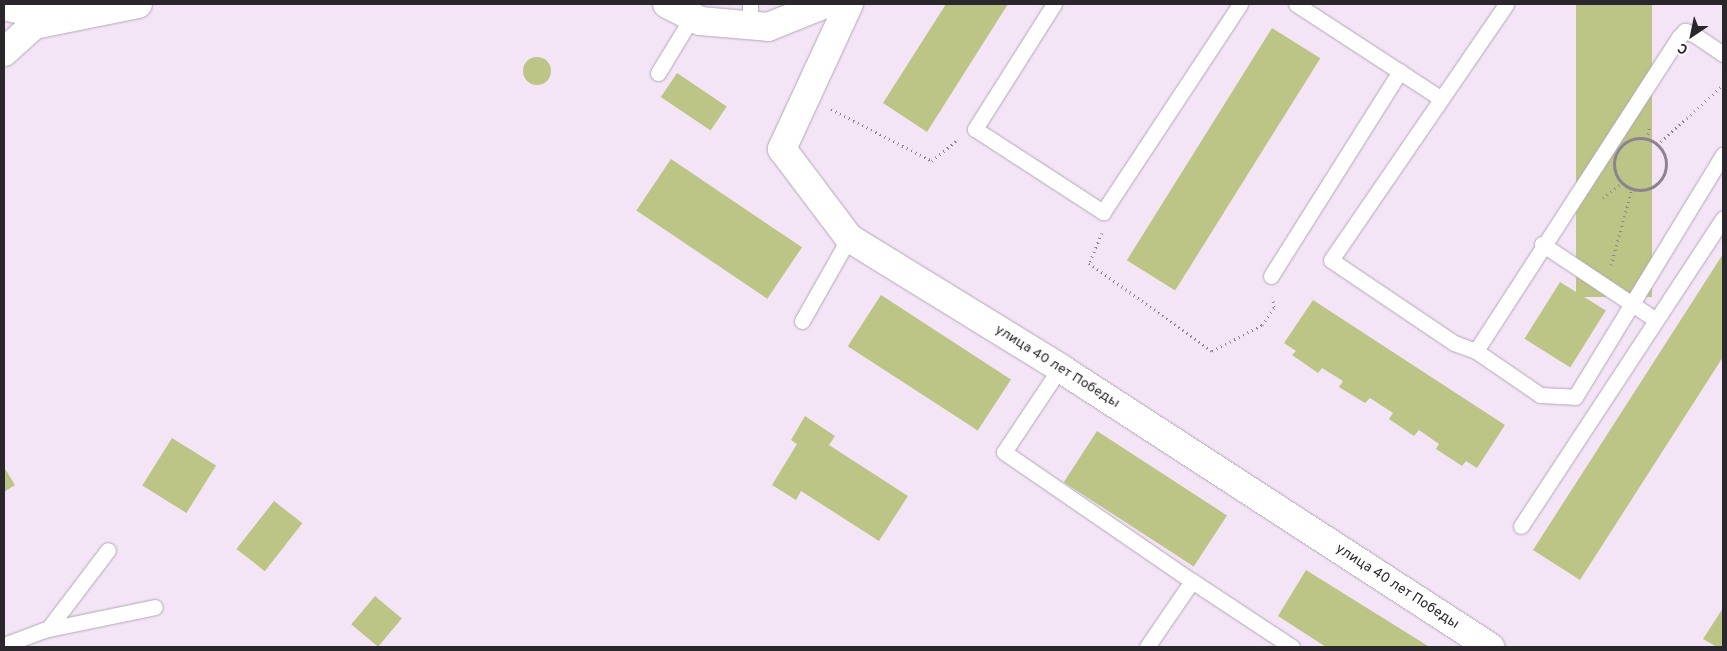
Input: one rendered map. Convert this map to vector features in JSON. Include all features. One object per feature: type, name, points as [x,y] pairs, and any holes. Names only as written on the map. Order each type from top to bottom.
[{"type":"street","points":[[4,52],[34,26],[57,18],[138,4]]},
{"type":"street","points":[[666,4],[692,16],[750,14],[768,27],[825,4]]},
{"type":"street","name":"улица 40 лет Победы","points":[[849,4],[782,149],[849,238],[1060,368],[1490,647]]},
{"type":"street","points":[[4,6],[57,18]]},
{"type":"lane","points":[[1054,4],[975,129],[1103,212],[1240,4]]},
{"type":"lane","points":[[1296,4],[1440,98]]},
{"type":"lane","points":[[1506,4],[1331,260],[1454,343],[1476,351],[1540,395],[1575,397],[1723,155]]},
{"type":"lane","points":[[658,73],[692,16]]},
{"type":"lane","points":[[1476,351],[1542,244],[1679,37],[1685,31],[1693,34],[1723,54]]},
{"type":"lane","points":[[1271,276],[1400,71]]},
{"type":"lane","points":[[1521,526],[1723,218]]},
{"type":"lane","points":[[802,320],[849,238]]},
{"type":"lane","points":[[1542,244],[1656,320]]},
{"type":"lane","points":[[1060,368],[1004,452],[1292,647]]},
{"type":"lane","points":[[48,629],[108,550]]},
{"type":"lane","points":[[1147,647],[1192,581]]},
{"type":"lane","points":[[4,645],[48,629],[156,607]]},
{"type":"path","points":[[1657,144],[1723,85]]},
{"type":"path","points":[[807,95],[932,161],[975,129]]},
{"type":"path","points":[[1635,138],[1657,144],[1664,154],[1663,176],[1655,185],[1632,189],[1616,174],[1617,151],[1635,138]]},
{"type":"path","points":[[1605,286],[1632,189]]},
{"type":"path","points":[[1103,212],[1102,240],[1088,263],[1212,351],[1262,325],[1274,307],[1271,276]]},
{"type":"building","points":[[946,4],[1008,4],[927,132],[883,103]]},
{"type":"building","points":[[1576,4],[1652,4],[1652,297],[1576,297]]},
{"type":"building","points":[[1272,28],[1320,58],[1175,291],[1127,260]]},
{"type":"building","points":[[537,57],[547,61],[551,71],[547,81],[537,85],[527,81],[523,71],[527,61]]},
{"type":"building","points":[[677,73],[727,107],[711,131],[661,97]]},
{"type":"building","points":[[671,159],[802,247],[767,299],[636,210]]},
{"type":"building","points":[[1723,254],[1723,357],[1580,580],[1533,550]]},
{"type":"building","points":[[1560,282],[1606,311],[1570,367],[1524,339]]},
{"type":"building","points":[[881,295],[1011,379],[978,431],[848,346]]},
{"type":"building","points":[[1313,300],[1505,425],[1477,468],[1466,461],[1462,466],[1436,449],[1439,444],[1419,430],[1414,436],[1389,419],[1393,413],[1370,398],[1365,403],[1339,387],[1343,381],[1322,368],[1318,373],[1292,355],[1296,351],[1284,343]]},
{"type":"building","points":[[805,416],[835,436],[829,445],[908,496],[879,541],[801,491],[796,500],[772,485],[797,444],[791,440]]},
{"type":"building","points":[[1097,431],[1227,515],[1194,567],[1064,482]]},
{"type":"building","points":[[172,438],[216,466],[186,513],[142,485]]},
{"type":"building","points":[[4,467],[15,485],[4,492]]},
{"type":"building","points":[[274,501],[302,523],[265,571],[236,549]]},
{"type":"building","points":[[1306,570],[1428,646],[1326,647],[1278,616]]},
{"type":"building","points":[[375,596],[402,618],[378,647],[351,624]]},
{"type":"building","points":[[1723,608],[1723,647],[1717,647],[1703,639]]}]
